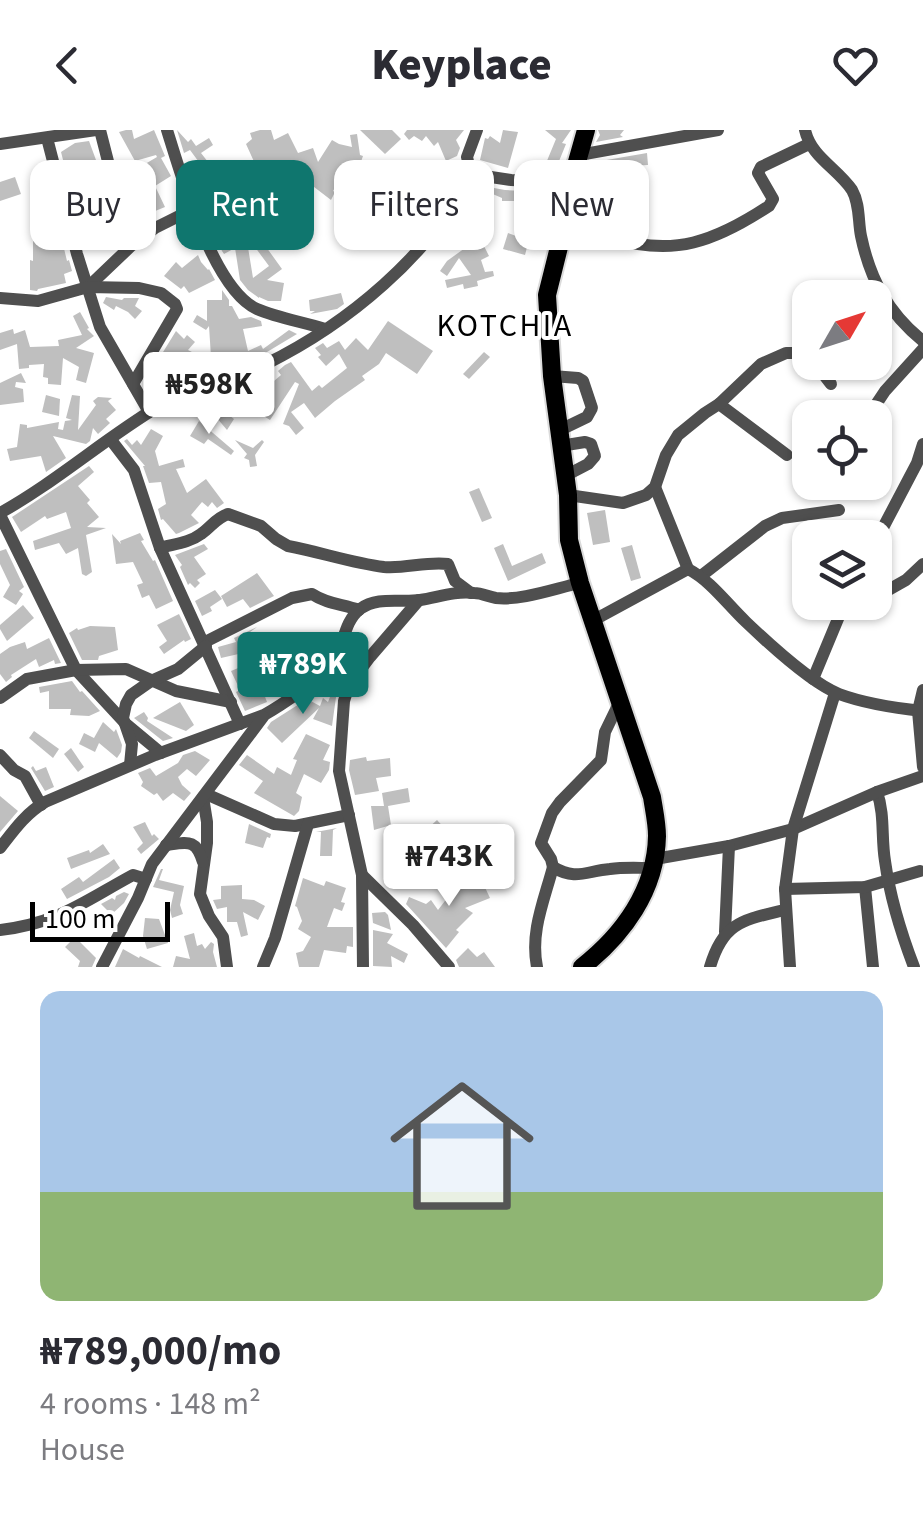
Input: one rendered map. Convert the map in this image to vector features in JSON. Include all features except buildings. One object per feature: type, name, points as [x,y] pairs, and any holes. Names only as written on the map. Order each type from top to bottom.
[{"type":"main road","points":[[578,160],[586,130]]},
{"type":"main road","points":[[559,250],[548,295],[552,376],[570,540],[580,583],[652,798],[657,833],[654,864],[634,910],[604,950],[582,967]]},
{"type":"street","points":[[0,144],[98,130],[107,160]]},
{"type":"street","points":[[168,130],[177,160]]},
{"type":"street","points":[[468,160],[477,130]]},
{"type":"street","points":[[579,155],[718,130]]},
{"type":"street","points":[[649,246],[711,239],[770,206],[773,199],[758,172],[807,137],[857,201],[861,236],[876,285],[890,307],[923,340]]},
{"type":"street","points":[[47,138],[100,328],[149,412]]},
{"type":"street","points":[[88,287],[129,250]]},
{"type":"street","points":[[211,250],[234,292],[255,308],[325,329]]},
{"type":"street","points":[[4,512],[164,403],[265,364],[325,329],[365,300],[417,250]]},
{"type":"street","points":[[0,298],[38,301],[88,287],[150,289],[161,293],[177,309],[133,384]]},
{"type":"street","points":[[879,400],[923,349]]},
{"type":"street","points":[[559,439],[590,444],[595,456],[566,485],[623,504],[646,495],[654,487],[678,436],[761,364],[792,354]]},
{"type":"street","points":[[552,376],[584,381],[592,408],[559,439]]},
{"type":"street","points":[[829,380],[832,384]]},
{"type":"street","points":[[719,404],[788,455]]},
{"type":"street","points":[[111,440],[134,470],[160,548],[240,724]]},
{"type":"street","points":[[887,520],[923,444]]},
{"type":"street","points":[[654,487],[694,572],[813,679],[835,693],[876,706],[920,711]]},
{"type":"street","points":[[0,492],[4,512],[76,670],[124,723],[160,752]]},
{"type":"street","points":[[594,620],[694,572],[782,518],[839,510]]},
{"type":"street","points":[[160,548],[199,536],[219,517],[228,514],[261,526],[288,546],[381,567],[448,564],[455,582],[471,593]]},
{"type":"street","points":[[892,588],[923,564]]},
{"type":"street","points":[[0,848],[31,810],[160,752],[280,706],[332,666],[350,621],[374,603],[419,600],[448,592],[516,597],[580,583]]},
{"type":"street","points":[[130,765],[132,744],[124,713],[131,696],[151,681],[178,669],[205,644],[292,598],[312,594],[326,604],[360,610]]},
{"type":"street","points":[[362,967],[362,874],[339,770],[344,701],[360,671],[419,600]]},
{"type":"street","points":[[813,679],[838,620]]},
{"type":"street","points":[[0,698],[26,679],[76,670],[126,669],[176,691],[231,702]]},
{"type":"street","points":[[923,690],[923,767]]},
{"type":"street","points":[[790,967],[784,910],[793,830],[835,693]]},
{"type":"street","points":[[621,700],[605,732],[601,760],[560,802],[543,835],[541,843],[553,867],[574,876],[654,864],[793,830],[923,776]]},
{"type":"street","points":[[102,967],[152,864],[264,715]]},
{"type":"street","points":[[0,755],[25,776],[41,805]]},
{"type":"street","points":[[877,792],[884,812],[888,881],[914,967]]},
{"type":"street","points":[[205,795],[274,824],[295,826],[349,815]]},
{"type":"street","points":[[205,795],[207,822],[201,897],[223,937],[227,967]]},
{"type":"street","points":[[263,967],[308,824]]},
{"type":"street","points":[[166,845],[195,845],[204,870]]},
{"type":"street","points":[[710,967],[725,932],[730,846]]},
{"type":"street","points":[[537,967],[534,952],[538,914],[553,867]]},
{"type":"street","points":[[785,889],[865,887],[920,871]]},
{"type":"street","points":[[362,874],[449,967]]},
{"type":"street","points":[[0,930],[31,926],[60,916],[133,875],[146,879]]},
{"type":"street","points":[[865,887],[872,967]]},
{"type":"street","points":[[725,932],[748,919],[784,910]]},
{"type":"district","name":"KOTCHIA","points":[[505,325]]}]
